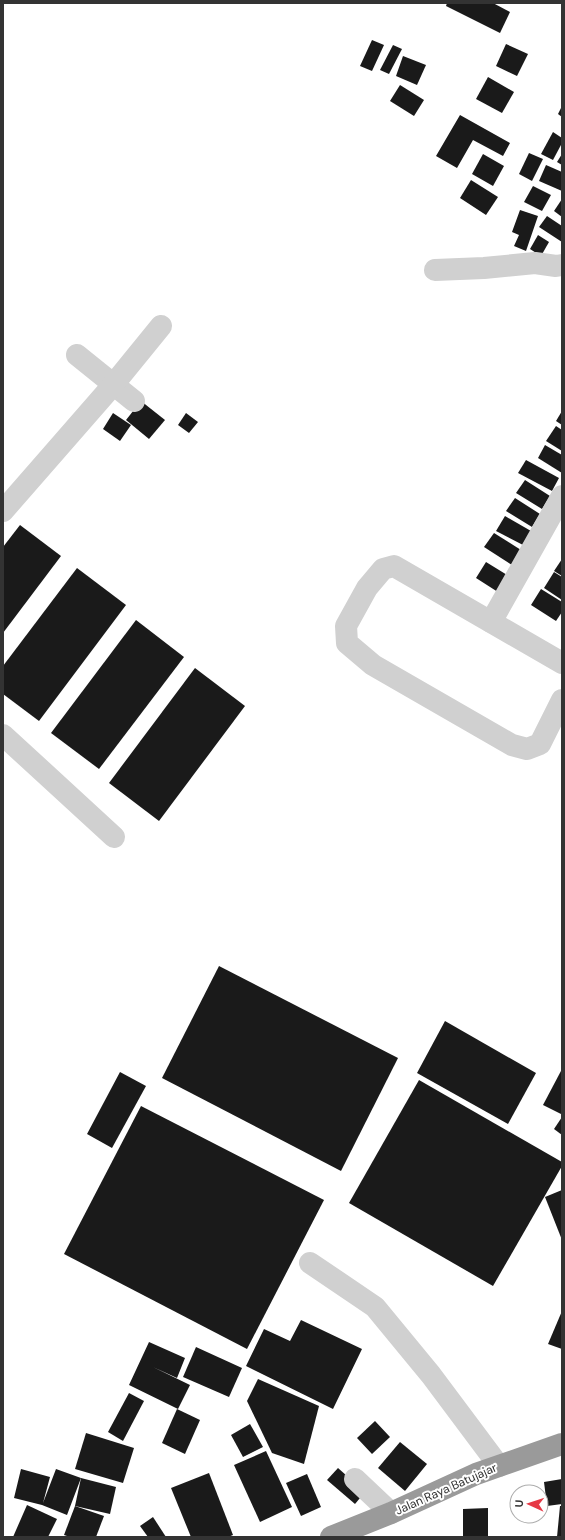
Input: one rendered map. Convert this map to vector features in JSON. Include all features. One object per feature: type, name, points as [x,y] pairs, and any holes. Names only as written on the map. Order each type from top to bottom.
[{"type":"highway","name":"Jalan Raya Batujajar","points":[[331,1537],[391,1513],[476,1474],[562,1444]]},
{"type":"street","points":[[435,270],[484,268],[535,263],[556,266],[562,265]]},
{"type":"street","points":[[3,511],[113,385],[161,326]]},
{"type":"street","points":[[77,354],[134,401]]},
{"type":"street","points":[[491,622],[562,496]]},
{"type":"street","points":[[562,663],[394,566],[383,569],[367,588],[346,626],[348,642],[373,665],[512,745],[527,749],[540,744],[562,700]]},
{"type":"street","points":[[3,735],[114,837]]},
{"type":"street","points":[[310,1263],[375,1307],[431,1375],[499,1466]]},
{"type":"street","points":[[355,1479],[391,1513]]},
{"type":"building","points":[[447,3],[493,3],[510,12],[500,33],[446,6]]},
{"type":"building","points":[[372,40],[384,45],[372,71],[360,66]]},
{"type":"building","points":[[506,44],[528,54],[517,76],[496,66]]},
{"type":"building","points":[[393,45],[402,49],[389,74],[380,70]]},
{"type":"building","points":[[403,56],[426,65],[417,85],[396,76]]},
{"type":"building","points":[[488,77],[514,92],[502,113],[476,99]]},
{"type":"building","points":[[400,85],[424,100],[414,116],[390,101]]},
{"type":"building","points":[[562,106],[562,117],[558,114]]},
{"type":"building","points":[[460,115],[510,143],[503,156],[473,140],[457,168],[436,156]]},
{"type":"building","points":[[553,132],[562,138],[562,143],[553,160],[541,154]]},
{"type":"building","points":[[529,153],[543,159],[532,181],[519,174]]},
{"type":"building","points":[[483,154],[504,166],[493,186],[472,174]]},
{"type":"building","points":[[562,154],[562,165],[557,162]]},
{"type":"building","points":[[546,165],[562,172],[562,191],[539,181]]},
{"type":"building","points":[[471,180],[498,197],[486,215],[460,198]]},
{"type":"building","points":[[533,186],[551,195],[542,211],[524,202]]},
{"type":"building","points":[[562,199],[562,217],[554,211]]},
{"type":"building","points":[[520,210],[538,216],[526,251],[514,246],[519,235],[512,232]]},
{"type":"building","points":[[547,216],[562,226],[562,242],[539,227]]},
{"type":"building","points":[[538,235],[549,242],[541,256],[530,249]]},
{"type":"building","points":[[141,401],[165,420],[149,439],[126,420]]},
{"type":"building","points":[[562,411],[562,425],[556,421]]},
{"type":"building","points":[[113,413],[131,425],[120,441],[103,429]]},
{"type":"building","points":[[186,413],[198,422],[189,433],[178,425]]},
{"type":"building","points":[[556,426],[562,430],[562,451],[546,441]]},
{"type":"building","points":[[545,445],[562,455],[562,473],[538,458]]},
{"type":"building","points":[[526,460],[559,478],[552,491],[518,473]]},
{"type":"building","points":[[525,480],[550,496],[542,509],[516,493]]},
{"type":"building","points":[[515,498],[540,514],[532,527],[506,511]]},
{"type":"building","points":[[505,516],[531,531],[523,545],[496,531]]},
{"type":"building","points":[[20,525],[61,556],[3,633],[3,547]]},
{"type":"building","points":[[494,533],[521,550],[512,565],[484,547]]},
{"type":"building","points":[[562,559],[562,576],[554,571]]},
{"type":"building","points":[[486,562],[512,578],[501,594],[476,578]]},
{"type":"building","points":[[77,568],[126,605],[39,721],[3,694],[3,666]]},
{"type":"building","points":[[554,572],[562,577],[562,600],[544,588]]},
{"type":"building","points":[[541,589],[562,602],[562,612],[556,621],[531,605]]},
{"type":"building","points":[[136,620],[184,657],[99,769],[51,733]]},
{"type":"building","points":[[195,668],[245,706],[159,821],[109,783]]},
{"type":"building","points":[[219,966],[398,1058],[341,1171],[162,1078]]},
{"type":"building","points":[[445,1021],[536,1073],[508,1124],[417,1073]]},
{"type":"building","points":[[562,1069],[562,1112],[561,1114],[543,1105]]},
{"type":"building","points":[[120,1072],[146,1086],[112,1148],[87,1134]]},
{"type":"building","points":[[419,1080],[562,1162],[562,1166],[493,1286],[349,1203]]},
{"type":"building","points":[[141,1106],[324,1200],[247,1349],[64,1254]]},
{"type":"building","points":[[562,1117],[562,1135],[554,1129]]},
{"type":"building","points":[[562,1190],[562,1240],[545,1197]]},
{"type":"building","points":[[562,1311],[562,1349],[548,1344]]},
{"type":"building","points":[[301,1320],[362,1349],[333,1409],[246,1366],[264,1329],[290,1341]]},
{"type":"building","points":[[149,1342],[185,1358],[177,1378],[153,1367],[190,1385],[178,1409],[129,1385]]},
{"type":"building","points":[[196,1347],[242,1368],[229,1397],[183,1377]]},
{"type":"building","points":[[258,1379],[319,1406],[304,1464],[272,1453],[247,1401]]},
{"type":"building","points":[[129,1393],[144,1401],[123,1441],[108,1432]]},
{"type":"building","points":[[177,1409],[200,1420],[185,1454],[162,1443]]},
{"type":"building","points":[[375,1421],[390,1437],[372,1454],[357,1438]]},
{"type":"building","points":[[250,1424],[263,1447],[243,1457],[231,1435]]},
{"type":"building","points":[[86,1433],[134,1448],[123,1483],[75,1469]]},
{"type":"building","points":[[400,1442],[427,1464],[405,1491],[378,1468]]},
{"type":"building","points":[[266,1451],[292,1507],[260,1522],[234,1465]]},
{"type":"building","points":[[338,1468],[365,1492],[355,1504],[327,1480]]},
{"type":"building","points":[[21,1469],[50,1477],[43,1503],[56,1469],[81,1478],[67,1515],[42,1505],[14,1498]]},
{"type":"building","points":[[209,1473],[233,1535],[228,1537],[191,1537],[171,1488]]},
{"type":"building","points":[[307,1474],[321,1507],[301,1516],[286,1483]]},
{"type":"building","points":[[81,1478],[116,1487],[110,1514],[75,1506]]},
{"type":"building","points":[[562,1479],[562,1504],[549,1506],[549,1484],[544,1484],[544,1482]]},
{"type":"building","points":[[27,1505],[57,1519],[48,1537],[13,1537]]},
{"type":"building","points":[[75,1506],[104,1516],[96,1537],[70,1537],[64,1535]]},
{"type":"building","points":[[560,1506],[562,1506],[562,1537],[557,1537]]},
{"type":"building","points":[[488,1508],[488,1537],[463,1537],[463,1509]]},
{"type":"building","points":[[153,1517],[166,1537],[148,1537],[140,1526]]}]
